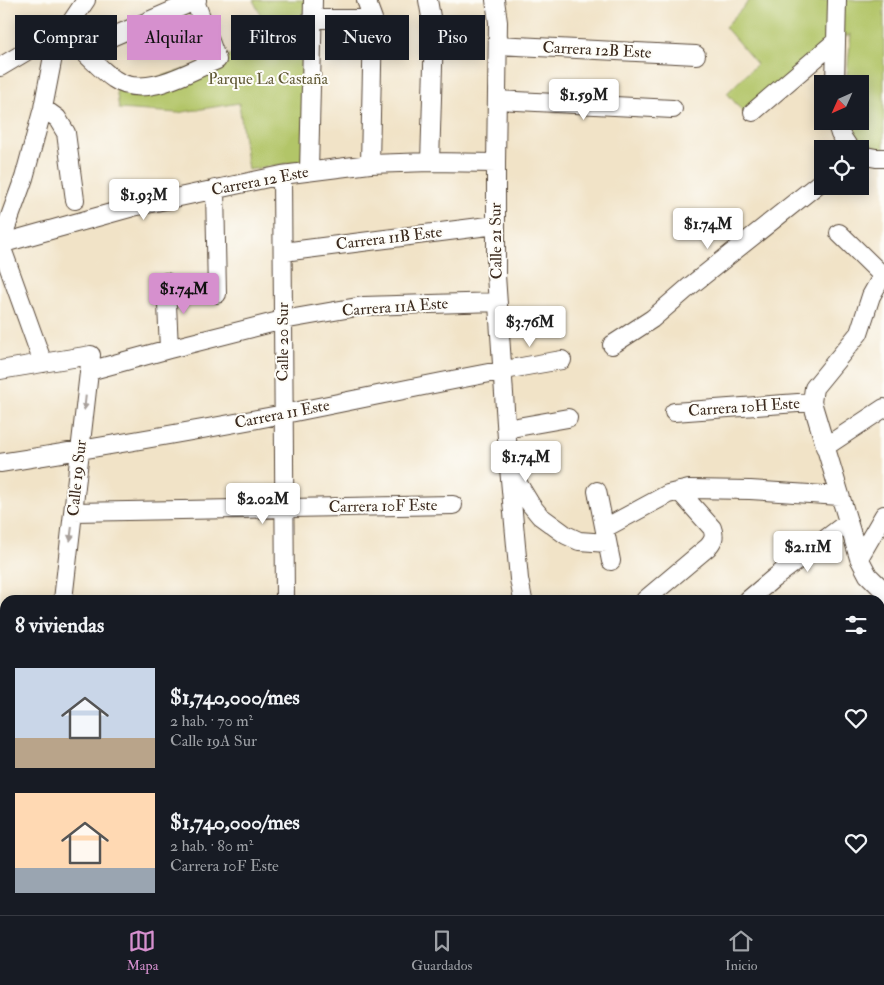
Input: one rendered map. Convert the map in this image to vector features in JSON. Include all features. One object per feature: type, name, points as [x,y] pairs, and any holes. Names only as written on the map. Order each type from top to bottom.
[{"type":"street","points":[[76,15],[86,0]]},
{"type":"street","points":[[313,0],[313,15]]},
{"type":"street","points":[[366,0],[372,15]]},
{"type":"street","points":[[428,0],[434,34],[430,162]]},
{"type":"street","name":"Calle 21 Sur","points":[[495,0],[498,22],[496,163],[498,302],[518,579],[522,595]]},
{"type":"street","points":[[835,75],[837,0]]},
{"type":"street","points":[[92,60],[115,80],[137,87],[161,84],[217,60],[196,1],[117,35]]},
{"type":"street","points":[[753,112],[836,41]]},
{"type":"street","name":"Carrera 12B Este","points":[[498,45],[696,55]]},
{"type":"street","points":[[0,67],[15,58]]},
{"type":"street","points":[[43,363],[0,243],[24,178],[43,108],[52,60]]},
{"type":"street","points":[[309,171],[312,60]]},
{"type":"street","points":[[370,164],[372,60]]},
{"type":"street","points":[[497,100],[673,109]]},
{"type":"street","points":[[43,108],[57,118],[66,133],[75,200]]},
{"type":"street","points":[[869,157],[884,158]]},
{"type":"street","name":"Carrera 12 Este","points":[[0,243],[133,207],[282,175],[370,164],[430,162],[496,163]]},
{"type":"street","name":"Calle 20 Sur","points":[[282,175],[284,595]]},
{"type":"street","points":[[612,345],[652,319],[689,286],[814,187]]},
{"type":"street","points":[[215,189],[217,294]]},
{"type":"street","name":"Carrera 11B Este","points":[[283,252],[496,224]]},
{"type":"street","points":[[839,233],[883,274]]},
{"type":"street","name":"Carrera 10H Este","points":[[674,412],[812,402],[814,388],[859,334],[871,296],[883,274]]},
{"type":"street","points":[[166,282],[169,348]]},
{"type":"street","name":"Carrera 11A Este","points":[[0,370],[43,363],[90,363],[169,348],[283,320],[363,306],[498,302]]},
{"type":"street","name":"Carrera 11 Este","points":[[0,463],[80,451],[284,414],[503,369],[562,360]]},
{"type":"street","name":"Calle 19 Sur","points":[[64,595],[90,363]]},
{"type":"street","points":[[812,402],[859,558],[868,575],[884,591]]},
{"type":"street","points":[[825,447],[884,408]]},
{"type":"street","points":[[506,429],[568,418]]},
{"type":"street","points":[[509,468],[531,505],[540,516],[566,535],[579,541],[606,535],[668,494],[689,489],[750,490],[840,496]]},
{"type":"street","points":[[597,491],[611,561]]},
{"type":"street","points":[[651,595],[713,541],[712,528],[679,491]]},
{"type":"street","name":"Carrera 10F Este","points":[[74,512],[453,505]]},
{"type":"street","points":[[859,558],[884,515]]},
{"type":"street","points":[[754,595],[848,522]]},
{"type":"green space","name":"Parque La Castaña","points":[[253,0],[308,0],[308,15],[261,15]]},
{"type":"green space","points":[[750,0],[884,0],[884,150],[869,149],[869,140],[853,140],[847,130],[869,130],[869,75],[847,75],[851,34],[836,41],[747,117],[727,93],[757,64],[725,27]]},
{"type":"green space","name":"Parque La Castaña","points":[[231,54],[231,60],[306,60],[303,161],[248,170],[239,103],[177,113],[119,109],[115,80],[129,86],[221,60]]}]
